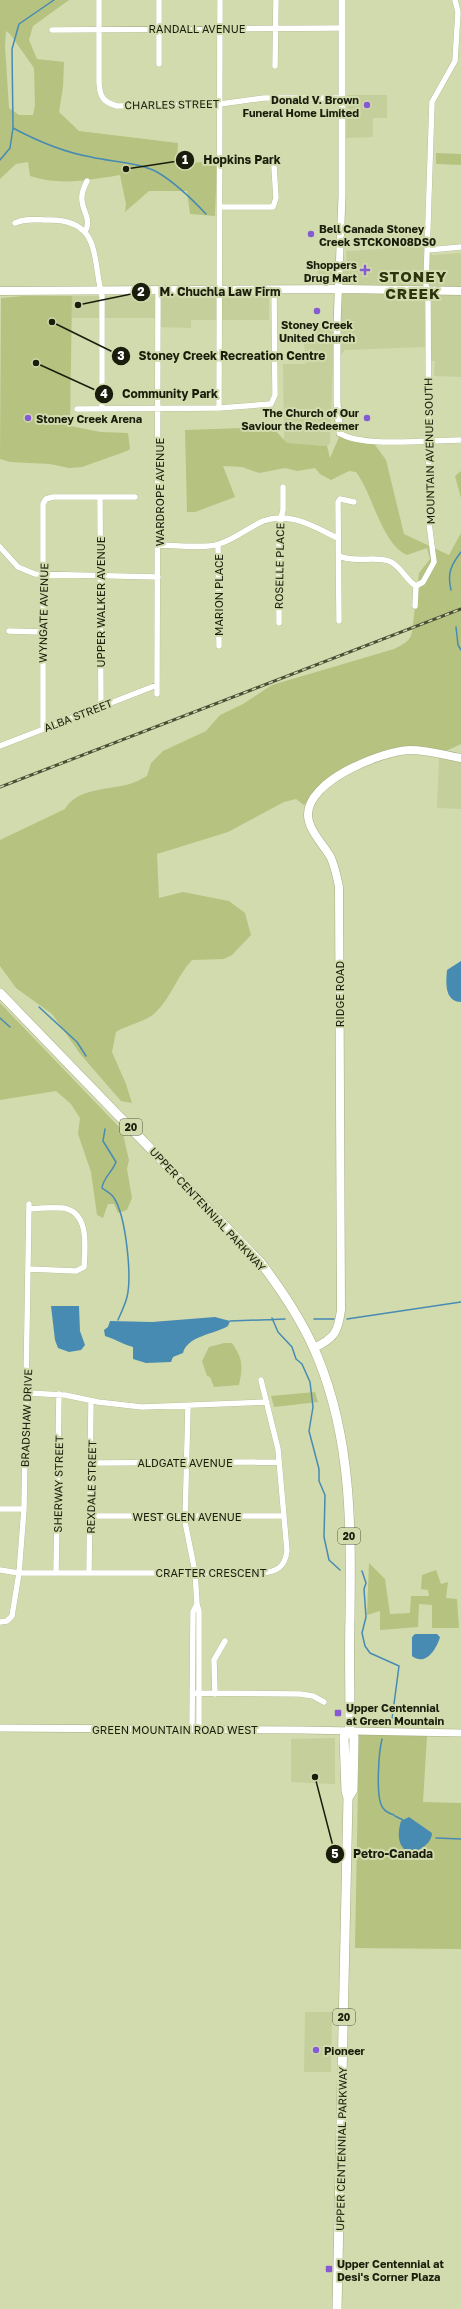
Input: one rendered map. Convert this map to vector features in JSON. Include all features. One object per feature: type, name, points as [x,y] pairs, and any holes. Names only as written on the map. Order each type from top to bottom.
[{"type":"main road","points":[[0,291],[274,289],[461,291]]},
{"type":"main road","name":"RIDGE ROAD","points":[[314,1348],[332,1337],[339,1323],[341,1310],[339,887],[331,859],[310,824],[308,809],[318,794],[336,777],[390,754],[419,751],[461,758]]},
{"type":"main road","name":"UPPER CENTENNIAL PARKWAY","points":[[0,993],[243,1243],[279,1286],[314,1348],[330,1392],[347,1466],[350,1549],[349,1731],[344,1737],[346,1791],[348,1798],[337,2309]]},
{"type":"street","name":"CHARLES STREET","points":[[98,0],[99,88],[102,98],[106,102],[117,106],[220,104],[264,98],[342,98]]},
{"type":"street","points":[[159,0],[159,64]]},
{"type":"street","points":[[219,408],[220,0]]},
{"type":"street","points":[[275,66],[276,0]]},
{"type":"street","points":[[342,0],[342,98],[337,403],[340,433],[346,438],[366,442],[461,440]]},
{"type":"street","name":"MOUNTAIN AVENUE SOUTH","points":[[416,586],[423,582],[434,562],[429,523],[428,298],[426,290],[432,102],[455,61],[458,12],[455,0]]},
{"type":"street","name":"RANDALL AVENUE","points":[[52,30],[98,28],[342,28]]},
{"type":"street","points":[[220,207],[273,207],[276,198],[274,167]]},
{"type":"street","points":[[85,232],[88,227],[88,219],[82,195],[87,181]]},
{"type":"street","points":[[15,223],[22,220],[62,220],[79,226],[85,232],[96,254],[98,283],[100,290],[102,408]]},
{"type":"street","points":[[428,250],[461,247]]},
{"type":"street","points":[[77,410],[159,407],[219,408],[265,406],[271,404],[274,400],[274,289]]},
{"type":"street","name":"WARDROPE AVENUE","points":[[157,694],[159,407],[158,290]]},
{"type":"street","name":"ROSELLE PLACE","points":[[279,623],[280,518],[283,510],[284,486]]},
{"type":"street","name":"WYNGATE AVENUE","points":[[43,728],[43,504],[46,499],[53,497],[100,497]]},
{"type":"street","points":[[100,497],[135,497]]},
{"type":"street","name":"UPPER WALKER AVENUE","points":[[100,497],[101,706]]},
{"type":"street","points":[[339,621],[339,500],[354,502]]},
{"type":"street","points":[[158,545],[218,544],[263,521],[280,518],[289,518],[310,524],[338,538]]},
{"type":"street","name":"MARION PLACE","points":[[218,544],[219,646]]},
{"type":"street","points":[[0,547],[18,567],[28,572],[44,576],[158,576]]},
{"type":"street","points":[[339,556],[353,560],[388,562],[397,566],[416,586],[415,606]]},
{"type":"street","points":[[9,631],[42,632]]},
{"type":"street","name":"ALBA STREET","points":[[0,744],[157,685]]},
{"type":"street","name":"BRADSHAW DRIVE","points":[[0,1622],[7,1621],[12,1616],[19,1573],[24,1509],[29,1206],[63,1208],[76,1214],[83,1226],[84,1267],[76,1271],[28,1269]]},
{"type":"street","name":"CRAFTER CRESCENT","points":[[0,1570],[19,1573],[261,1573],[278,1570],[284,1563],[287,1551],[279,1462],[261,1380]]},
{"type":"street","points":[[27,1393],[59,1394],[91,1401],[126,1406],[188,1406],[267,1402]]},
{"type":"street","name":"SHERWAY STREET","points":[[56,1573],[59,1394]]},
{"type":"street","name":"REXDALE STREET","points":[[89,1573],[92,1463],[91,1401]]},
{"type":"street","points":[[188,1406],[185,1461],[185,1516],[195,1572],[197,1604],[193,1612],[196,1693],[195,1729]]},
{"type":"street","name":"ALDGATE AVENUE","points":[[92,1463],[185,1461],[279,1462]]},
{"type":"street","points":[[0,1509],[24,1509]]},
{"type":"street","name":"WEST GLEN AVENUE","points":[[91,1516],[283,1516]]},
{"type":"street","points":[[215,1694],[214,1660],[225,1641]]},
{"type":"street","points":[[196,1693],[300,1694],[313,1696],[324,1702]]},
{"type":"street","name":"GREEN MOUNTAIN ROAD WEST","points":[[0,1728],[461,1733]]},
{"type":"shaded area","points":[[0,0],[69,0],[33,26],[29,40],[37,59],[64,62],[63,87],[59,112],[79,131],[178,143],[177,164],[217,161],[215,216],[190,214],[187,191],[149,191],[125,212],[126,204],[120,175],[75,181],[52,181],[30,176],[28,162],[16,164],[0,179]],"holes":[[[6,31],[10,34],[34,68],[35,105],[33,115],[19,115],[9,108],[5,46]]]},
{"type":"shaded area","points":[[347,95],[387,95],[387,118],[373,118],[373,137],[346,138]]},
{"type":"shaded area","points":[[436,153],[461,154],[461,165],[436,164]]},
{"type":"shaded area","points":[[424,235],[432,255],[461,253],[461,377],[434,376],[435,361],[425,361],[426,347],[345,350],[333,364],[330,443],[327,446],[287,443],[284,440],[283,364],[305,364],[304,337],[312,338],[313,328],[333,328],[334,283],[317,284],[318,264],[347,263],[346,251],[384,249],[385,237]]},
{"type":"shaded area","points":[[269,295],[269,320],[191,320],[191,328],[155,327],[155,318],[72,318],[72,296]]},
{"type":"shaded area","points":[[23,296],[72,296],[70,426],[101,432],[128,433],[130,449],[82,467],[69,468],[50,464],[10,462],[0,459],[1,298]]},
{"type":"shaded area","points":[[272,427],[287,443],[327,446],[330,458],[339,437],[370,438],[386,460],[404,534],[449,555],[461,533],[461,744],[444,752],[406,748],[327,779],[304,805],[296,799],[284,802],[228,832],[157,854],[159,898],[183,892],[229,901],[245,913],[251,935],[232,955],[224,959],[192,960],[161,1007],[155,1013],[116,1032],[112,1052],[126,1084],[132,1103],[121,1101],[81,1055],[52,1014],[16,988],[0,966],[0,840],[65,809],[70,802],[85,793],[130,784],[147,776],[151,763],[163,751],[206,731],[220,715],[243,704],[272,685],[394,649],[403,644],[410,638],[412,632],[419,573],[430,559],[427,548],[407,555],[398,549],[390,540],[362,481],[356,472],[349,471],[331,480],[320,474],[315,468],[297,471],[285,468],[259,473],[242,467],[223,466],[235,497],[195,512],[187,512],[185,430]]},
{"type":"shaded area","points":[[461,471],[461,498],[455,476]]},
{"type":"shaded area","points":[[439,757],[461,761],[461,809],[437,808]]},
{"type":"shaded area","points":[[0,1003],[122,1130],[129,1160],[127,1169],[132,1198],[127,1210],[118,1213],[114,1204],[108,1204],[103,1218],[97,1215],[91,1172],[78,1134],[80,1118],[71,1104],[56,1091],[0,1100]]},
{"type":"shaded area","points":[[224,1343],[232,1343],[240,1358],[241,1373],[239,1385],[214,1387],[210,1377],[207,1376],[202,1361],[209,1347]]},
{"type":"shaded area","points":[[315,1392],[318,1402],[274,1407],[271,1396]]},
{"type":"shaded area","points":[[369,1563],[385,1579],[390,1614],[410,1613],[411,1596],[429,1596],[428,1590],[421,1589],[422,1575],[436,1570],[441,1584],[448,1582],[446,1598],[457,1599],[459,1628],[432,1628],[432,1605],[419,1604],[418,1627],[380,1630],[380,1611],[367,1615]]},
{"type":"shaded area","points":[[359,1734],[427,1736],[423,1802],[461,1803],[461,1949],[355,1948]]},
{"type":"shaded area","points":[[335,1738],[335,1784],[291,1782],[291,1739]]},
{"type":"shaded area","points":[[305,2012],[332,2012],[331,2072],[304,2072]]},
{"type":"water","points":[[461,961],[461,1002],[455,1001],[449,995],[446,980],[447,970]]},
{"type":"water","points":[[51,1306],[79,1306],[80,1331],[85,1345],[81,1350],[69,1352],[58,1348],[55,1340]]},
{"type":"water","points":[[215,1317],[230,1321],[228,1326],[196,1339],[186,1347],[183,1353],[173,1357],[171,1362],[146,1363],[133,1359],[133,1347],[105,1336],[104,1330],[108,1327],[110,1321],[152,1322]]},
{"type":"water","points":[[415,1634],[437,1634],[440,1637],[434,1651],[426,1658],[417,1659],[412,1656],[412,1637]]},
{"type":"water","points":[[409,1817],[432,1833],[432,1837],[428,1843],[423,1848],[413,1853],[404,1849],[401,1845],[399,1836],[401,1821]]},
{"type":"waterway","points":[[0,160],[10,148],[13,128],[12,49],[19,24],[54,0]]},
{"type":"waterway","points":[[13,128],[32,138],[61,149],[99,159],[133,164],[157,172],[183,191],[206,214]]},
{"type":"waterway","name":"STONEY CREEK","points":[[451,590],[449,579],[451,570],[461,552]]},
{"type":"waterway","name":"STONEY CREEK","points":[[456,627],[458,645],[461,650]]},
{"type":"waterway","points":[[39,1007],[77,1042],[86,1056]]},
{"type":"waterway","points":[[0,1018],[10,1027]]},
{"type":"waterway","points":[[105,1129],[103,1141],[116,1162],[104,1181],[102,1188],[113,1197],[122,1218],[127,1246],[129,1275],[127,1297],[118,1320]]},
{"type":"waterway","points":[[347,1319],[461,1302]]},
{"type":"waterway","points":[[272,1318],[278,1332],[292,1347],[296,1359],[302,1364],[310,1382],[313,1407],[309,1431],[319,1469],[319,1481],[325,1495],[324,1537],[329,1560],[340,1570]]},
{"type":"waterway","points":[[230,1321],[285,1319]]},
{"type":"waterway","points":[[314,1319],[334,1319]]},
{"type":"waterway","points":[[362,1571],[366,1583],[364,1589],[366,1617],[362,1633],[365,1646],[370,1653],[399,1666],[392,1719]]},
{"type":"waterway","points":[[382,1739],[379,1763],[379,1795],[383,1808],[394,1815]]},
{"type":"waterway","points":[[395,1816],[403,1820]]},
{"type":"waterway","points":[[436,1838],[461,1839]]},
{"type":"railway","points":[[0,787],[461,609]]},
{"type":"place","name":"Donald V. Brown Funeral Home Limited","points":[[367,105]]},
{"type":"place","name":"Hopkins Park","points":[[126,169]]},
{"type":"place","name":"Bell Canada Stoney Creek STCKON08DS0","points":[[311,234]]},
{"type":"place","name":"Shoppers Drug Mart","points":[[365,270]]},
{"type":"place","name":"M. Chuchla Law Firm","points":[[78,305]]},
{"type":"place","name":"Stoney Creek United Church","points":[[317,311]]},
{"type":"place","name":"Stoney Creek Recreation Centre","points":[[52,322]]},
{"type":"place","name":"Community Park","points":[[36,363]]},
{"type":"place","name":"Stoney Creek Arena","points":[[28,418]]},
{"type":"place","name":"The Church of Our Saviour the Redeemer","points":[[367,418]]},
{"type":"place","name":"Upper Centennial at Green Mountain","points":[[338,1713]]},
{"type":"place","name":"Petro-Canada","points":[[315,1777]]},
{"type":"place","name":"Pioneer","points":[[316,2050]]},
{"type":"place","name":"Upper Centennial at Desi's Corner Plaza","points":[[329,2269]]},
{"type":"district","name":"STONEY CREEK","points":[[413,284]]}]
